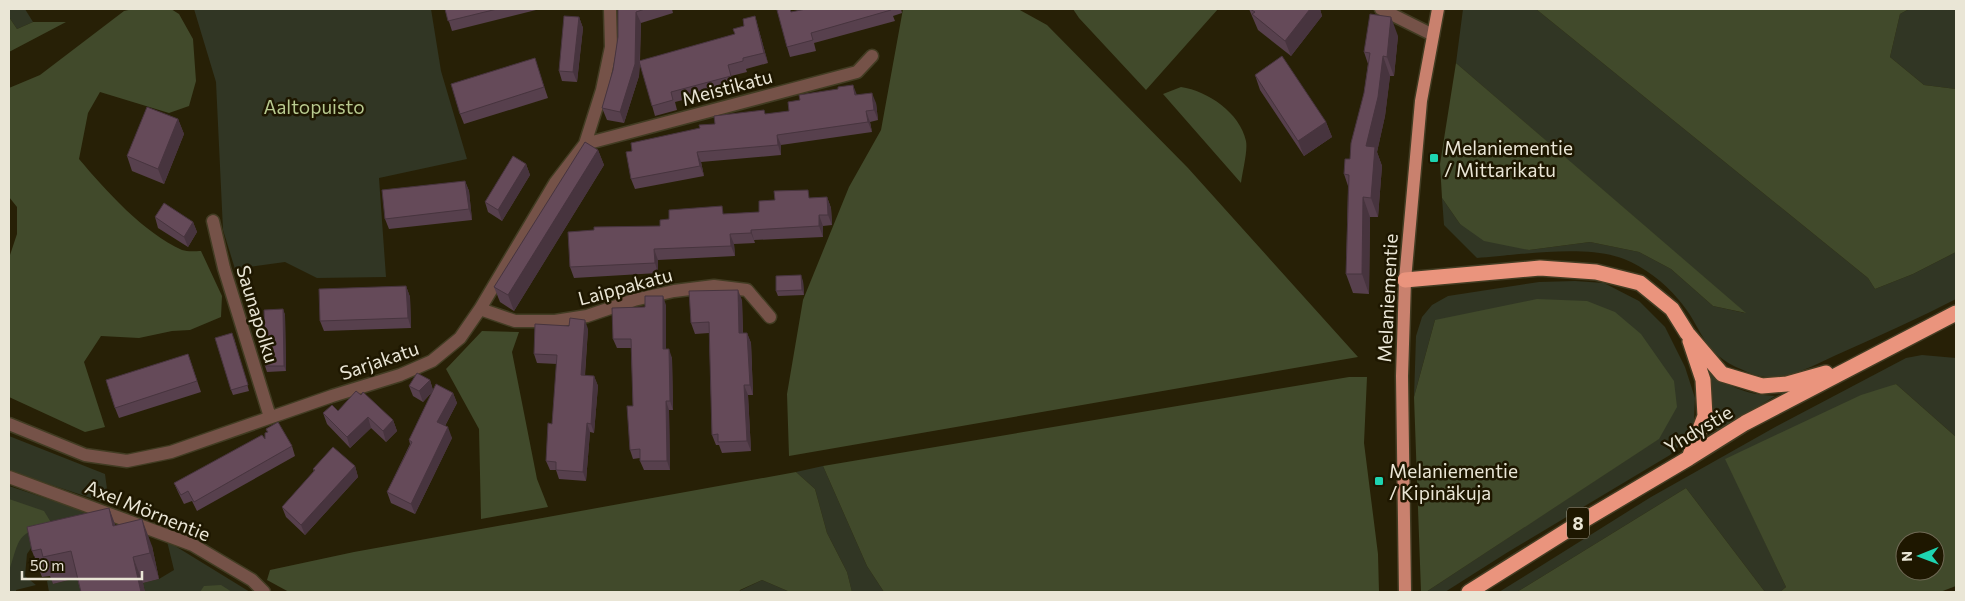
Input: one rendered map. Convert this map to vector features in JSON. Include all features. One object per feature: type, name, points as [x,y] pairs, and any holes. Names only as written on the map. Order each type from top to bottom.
[{"type":"highway","points":[[1405,280],[1540,268],[1596,272],[1640,283],[1672,310],[1687,333],[1722,374],[1762,386],[1787,384],[1858,363]]},
{"type":"highway","name":"Yhdystie","points":[[1469,592],[1578,523],[1745,423],[1956,313]]},
{"type":"highway","points":[[1687,333],[1703,380],[1705,416],[1689,458]]},
{"type":"main road","name":"Melaniementie","points":[[1405,587],[1402,376],[1405,280],[1421,101],[1438,9]]},
{"type":"street","name":"Sarjakatu","points":[[9,424],[85,455],[127,461],[171,452],[400,374],[432,361],[460,338],[480,309],[555,183],[585,144],[602,90],[611,47],[610,9]]},
{"type":"street","points":[[1382,9],[1433,35]]},
{"type":"street","name":"Meistikatu","points":[[585,144],[857,72],[872,56]]},
{"type":"street","name":"Saunapolku","points":[[212,221],[224,268],[270,417]]},
{"type":"street","name":"Laippakatu","points":[[480,309],[514,321],[562,321],[587,316],[634,300],[674,290],[714,286],[747,290],[770,317]]},
{"type":"street","name":"Axel Mörnentie","points":[[9,476],[193,545],[252,580],[264,592]]},
{"type":"green space","points":[[9,9],[25,9],[33,22],[17,29],[9,17]]},
{"type":"green space","points":[[133,9],[171,9],[179,14],[193,39],[196,81],[189,106],[169,113],[100,92],[88,113],[79,159],[126,210],[154,233],[182,250],[201,251],[222,296],[221,317],[190,330],[172,331],[139,338],[101,336],[84,362],[105,427],[85,432],[9,397],[9,258],[17,234],[17,207],[9,197],[9,88],[40,75],[124,11]]},
{"type":"green space","name":"Aaltopuisto","points":[[194,9],[431,9],[441,71],[467,159],[379,178],[386,277],[317,278],[285,262],[235,269],[223,230],[216,82]]},
{"type":"green space","points":[[903,9],[1018,9],[1047,25],[1188,168],[1358,357],[789,456],[787,394],[803,300],[849,187],[881,130]]},
{"type":"green space","points":[[1073,9],[1218,9],[1146,90],[1079,18]]},
{"type":"green space","points":[[1463,9],[1536,9],[1868,278],[1875,289],[1913,274],[1956,252],[1956,299],[1807,369],[1778,377],[1765,377],[1746,371],[1718,356],[1710,348],[1686,310],[1672,293],[1646,271],[1624,259],[1591,252],[1572,251],[1477,258],[1444,225],[1442,198],[1460,224],[1529,250],[1590,242],[1639,252],[1671,269],[1713,306],[1745,313],[1456,63]]},
{"type":"green space","points":[[1536,9],[1909,9],[1900,14],[1890,57],[1924,85],[1956,89],[1956,252],[1913,274],[1875,289],[1868,278]]},
{"type":"green space","points":[[1909,9],[1956,9],[1956,89],[1924,85],[1890,57],[1900,14]]},
{"type":"green space","points":[[9,17],[17,29],[33,22],[66,22],[9,52]]},
{"type":"green space","points":[[1456,63],[1746,313],[1713,306],[1671,269],[1639,252],[1590,242],[1529,250],[1484,241],[1460,224],[1442,198],[1440,164]]},
{"type":"green space","points":[[1181,87],[1212,98],[1237,121],[1246,141],[1246,156],[1241,183],[1163,94]]},
{"type":"green space","points":[[1575,281],[1604,283],[1639,301],[1665,327],[1685,367],[1695,398],[1694,421],[1680,445],[1670,455],[1445,592],[1426,592],[1658,439],[1435,320],[1414,397],[1416,336],[1422,317],[1432,305],[1448,296],[1539,282]]},
{"type":"green space","points":[[1537,299],[1587,301],[1615,312],[1641,334],[1674,381],[1677,407],[1659,439],[1426,592],[1421,592],[1414,397],[1435,320]]},
{"type":"green space","points":[[482,331],[519,332],[512,352],[537,479],[548,507],[481,519],[479,429],[446,369]]},
{"type":"green space","points":[[1922,355],[1956,358],[1956,437],[1896,384],[1726,459],[1786,587],[1780,592],[1765,592],[1686,488],[1517,592],[1499,592],[1651,497],[1777,426],[1906,358]]},
{"type":"green space","points":[[1704,367],[1721,380],[1737,388],[1775,396],[1719,431],[1713,427],[1712,406]]},
{"type":"green space","points":[[1349,377],[1367,377],[1364,443],[1378,554],[1379,592],[884,592],[867,566],[823,466]]},
{"type":"green space","points":[[1896,384],[1956,437],[1956,586],[1940,592],[1780,592],[1786,587],[1725,459],[1861,395]]},
{"type":"green space","points":[[9,436],[105,474],[109,504],[9,471]]},
{"type":"green space","points":[[823,466],[867,566],[884,592],[852,592],[847,572],[827,533],[815,489],[796,472]]},
{"type":"green space","points":[[796,472],[815,489],[827,533],[847,572],[852,592],[790,592],[762,580],[739,592],[289,592],[267,580],[270,570],[354,552]]},
{"type":"green space","points":[[9,486],[96,515],[38,538],[27,554],[25,576],[36,585],[16,590],[16,592],[9,592]]},
{"type":"green space","points":[[1686,488],[1765,592],[1517,592]]},
{"type":"green space","points":[[9,499],[44,511],[52,524],[32,530],[21,538],[9,571]]},
{"type":"green space","points":[[167,541],[250,592],[145,592],[143,583],[159,579],[174,570]]},
{"type":"green space","points":[[81,577],[84,592],[49,592],[47,581],[52,579],[53,584]]},
{"type":"green space","points":[[762,580],[790,592],[739,592]]},
{"type":"green space","points":[[221,585],[232,592],[200,592],[204,586]]},
{"type":"building","points":[[445,9],[497,9],[448,21]]},
{"type":"building","points":[[618,9],[645,9],[636,12],[635,64],[620,112],[602,108],[613,70],[618,37]]},
{"type":"building","points":[[790,9],[791,12],[806,9],[891,10],[811,33],[813,40],[787,47],[777,10]]},
{"type":"building","points":[[1250,9],[1310,9],[1285,41],[1252,14],[1255,12]]},
{"type":"building","points":[[1370,14],[1391,17],[1387,57],[1383,56],[1378,97],[1366,146],[1375,147],[1371,198],[1363,197],[1362,274],[1346,274],[1349,175],[1344,174],[1345,159],[1350,159],[1351,143],[1364,93],[1370,53],[1364,52]]},
{"type":"building","points":[[564,16],[579,17],[573,72],[559,71]]},
{"type":"building","points":[[755,16],[764,53],[743,58],[743,61],[728,65],[731,76],[671,92],[673,100],[652,106],[639,61],[735,34],[733,29],[744,26],[743,19]]},
{"type":"building","points":[[1282,56],[1326,122],[1298,141],[1255,75]]},
{"type":"building","points":[[535,58],[544,87],[460,114],[451,84]]},
{"type":"building","points":[[853,85],[855,95],[872,93],[874,110],[866,111],[868,122],[777,135],[778,145],[697,152],[700,166],[631,179],[626,152],[632,151],[631,143],[700,128],[699,125],[715,124],[714,116],[764,110],[765,114],[789,111],[788,102],[800,100],[799,95]]},
{"type":"building","points":[[147,107],[178,119],[158,169],[127,156]]},
{"type":"building","points":[[585,142],[598,150],[508,295],[494,287]]},
{"type":"building","points":[[513,156],[526,164],[498,210],[485,202]]},
{"type":"building","points":[[465,181],[469,209],[385,219],[382,190]]},
{"type":"building","points":[[808,190],[809,198],[827,197],[828,215],[819,215],[819,226],[751,230],[751,233],[730,234],[731,246],[654,249],[655,263],[570,267],[568,232],[594,230],[594,227],[660,226],[660,220],[669,219],[669,210],[722,206],[723,214],[759,212],[759,201],[775,200],[774,191]]},
{"type":"building","points":[[164,203],[193,222],[184,237],[155,217]]},
{"type":"building","points":[[801,275],[802,290],[776,291],[776,276]]},
{"type":"building","points":[[406,286],[408,318],[320,321],[319,289]]},
{"type":"building","points":[[738,290],[739,333],[747,333],[750,385],[744,385],[747,441],[718,442],[718,434],[712,435],[709,322],[691,323],[689,291]]},
{"type":"building","points":[[645,296],[663,296],[663,349],[669,349],[670,401],[666,401],[667,461],[640,461],[640,449],[630,450],[627,406],[633,406],[631,339],[613,339],[612,308],[645,307]]},
{"type":"building","points":[[283,309],[284,366],[265,366],[264,310]]},
{"type":"building","points":[[570,318],[585,320],[581,375],[594,376],[591,424],[587,423],[583,472],[556,470],[556,462],[546,461],[548,423],[552,424],[557,355],[534,354],[535,324],[569,326]]},
{"type":"building","points":[[232,333],[248,385],[231,390],[215,338]]},
{"type":"building","points":[[188,354],[197,381],[115,408],[106,380]]},
{"type":"building","points":[[417,373],[430,380],[419,391],[409,386]]},
{"type":"building","points":[[436,384],[453,393],[437,422],[448,427],[411,504],[387,492],[412,442],[409,440]]},
{"type":"building","points":[[356,391],[361,395],[363,392],[393,420],[383,431],[368,417],[347,437],[323,413],[332,405],[338,411]]},
{"type":"building","points":[[278,422],[292,446],[194,502],[188,491],[181,495],[174,483],[262,435],[265,439],[265,433],[268,432],[266,429]]},
{"type":"building","points":[[333,447],[355,466],[301,525],[282,507]]},
{"type":"building","points":[[109,508],[113,526],[142,519],[150,553],[133,557],[141,592],[81,592],[71,551],[43,557],[41,549],[32,551],[27,527]]},
{"type":"place","name":"Melaniementie / Mittarikatu","points":[[1434,158]]},
{"type":"place","name":"Melaniementie / Kipinäkuja","points":[[1379,481]]}]
